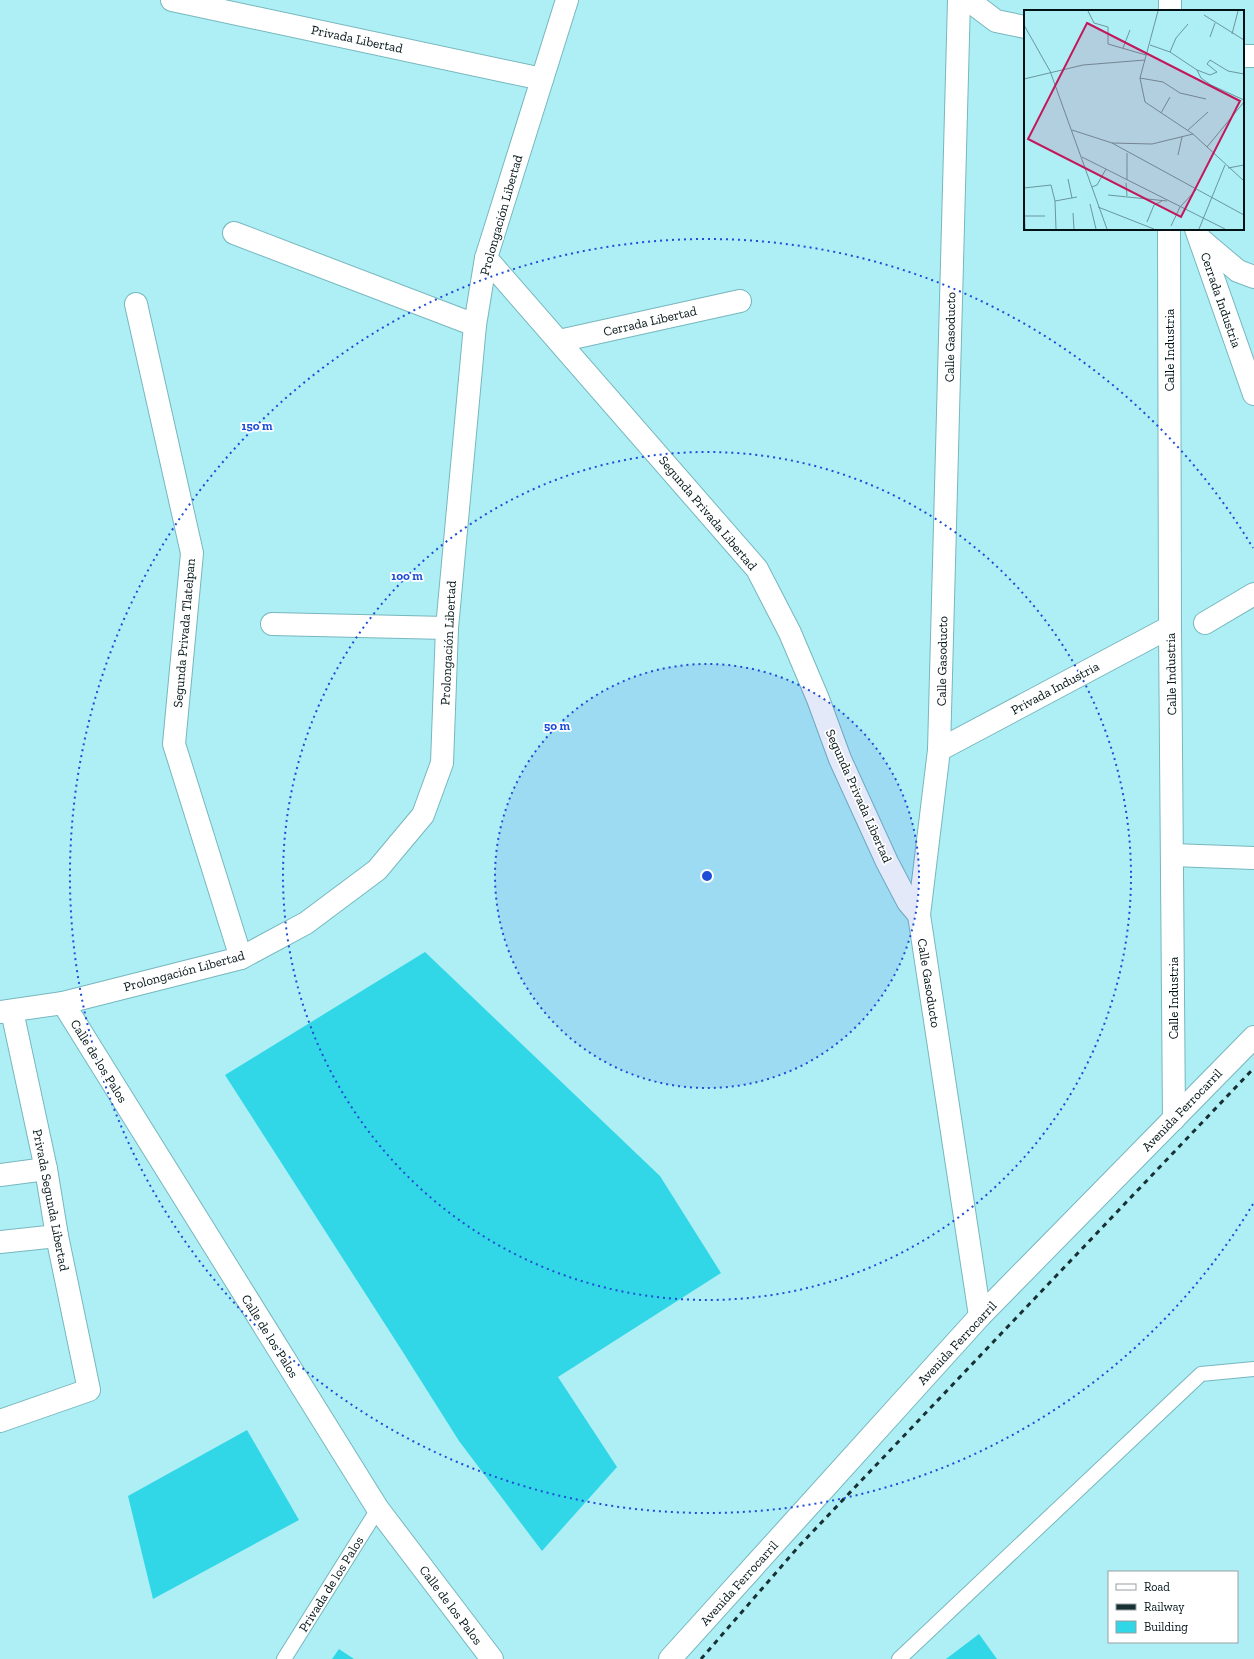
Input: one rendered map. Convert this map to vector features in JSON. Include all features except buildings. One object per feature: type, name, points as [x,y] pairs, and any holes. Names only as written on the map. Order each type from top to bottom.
[{"type":"street","name":"Privada Libertad","points":[[172,0],[542,79]]},
{"type":"street","name":"Prolongación Libertad","points":[[6,1011],[63,1002],[241,958],[306,923],[377,870],[423,816],[442,763],[447,628],[475,325],[486,258],[567,0]]},
{"type":"street","name":"Calle Gasoducto","points":[[959,0],[940,750],[919,915],[980,1316]]},
{"type":"street","points":[[968,0],[996,20],[1024,27]]},
{"type":"street","name":"Calle Industria","points":[[1169,230],[1170,627],[1174,1119]]},
{"type":"street","points":[[234,233],[475,325]]},
{"type":"street","points":[[1198,234],[1238,271],[1254,277]]},
{"type":"street","name":"Cerrada Industria","points":[[1198,234],[1254,394]]},
{"type":"street","name":"Segunda Privada Libertad","points":[[486,258],[757,569],[790,633],[818,700],[840,759],[887,862],[908,902],[919,915]]},
{"type":"street","name":"Cerrada Libertad","points":[[559,341],[740,301]]},
{"type":"street","name":"Segunda Privada Tlatelpan","points":[[136,304],[192,553],[174,744],[241,958]]},
{"type":"street","points":[[1205,623],[1254,594]]},
{"type":"street","points":[[272,624],[447,628]]},
{"type":"street","name":"Privada Industria","points":[[940,750],[1170,627]]},
{"type":"street","points":[[1172,855],[1254,858]]},
{"type":"street","name":"Calle de los Palos","points":[[63,1002],[378,1509],[492,1659]]},
{"type":"street","name":"Privada Segunda Libertad","points":[[0,1421],[89,1390],[57,1236],[46,1169],[6,1011]]},
{"type":"street","name":"Avenida Ferrocarril","points":[[670,1659],[980,1316],[1254,1037]]},
{"type":"street","points":[[0,1175],[46,1169]]},
{"type":"street","points":[[0,1242],[57,1236]]},
{"type":"lane","points":[[900,1659],[1201,1374],[1254,1369]]},
{"type":"lane","name":"Privada de los Palos","points":[[284,1659],[378,1509]]},
{"type":"railway","points":[[701,1659],[800,1545],[1254,1068]]}]
